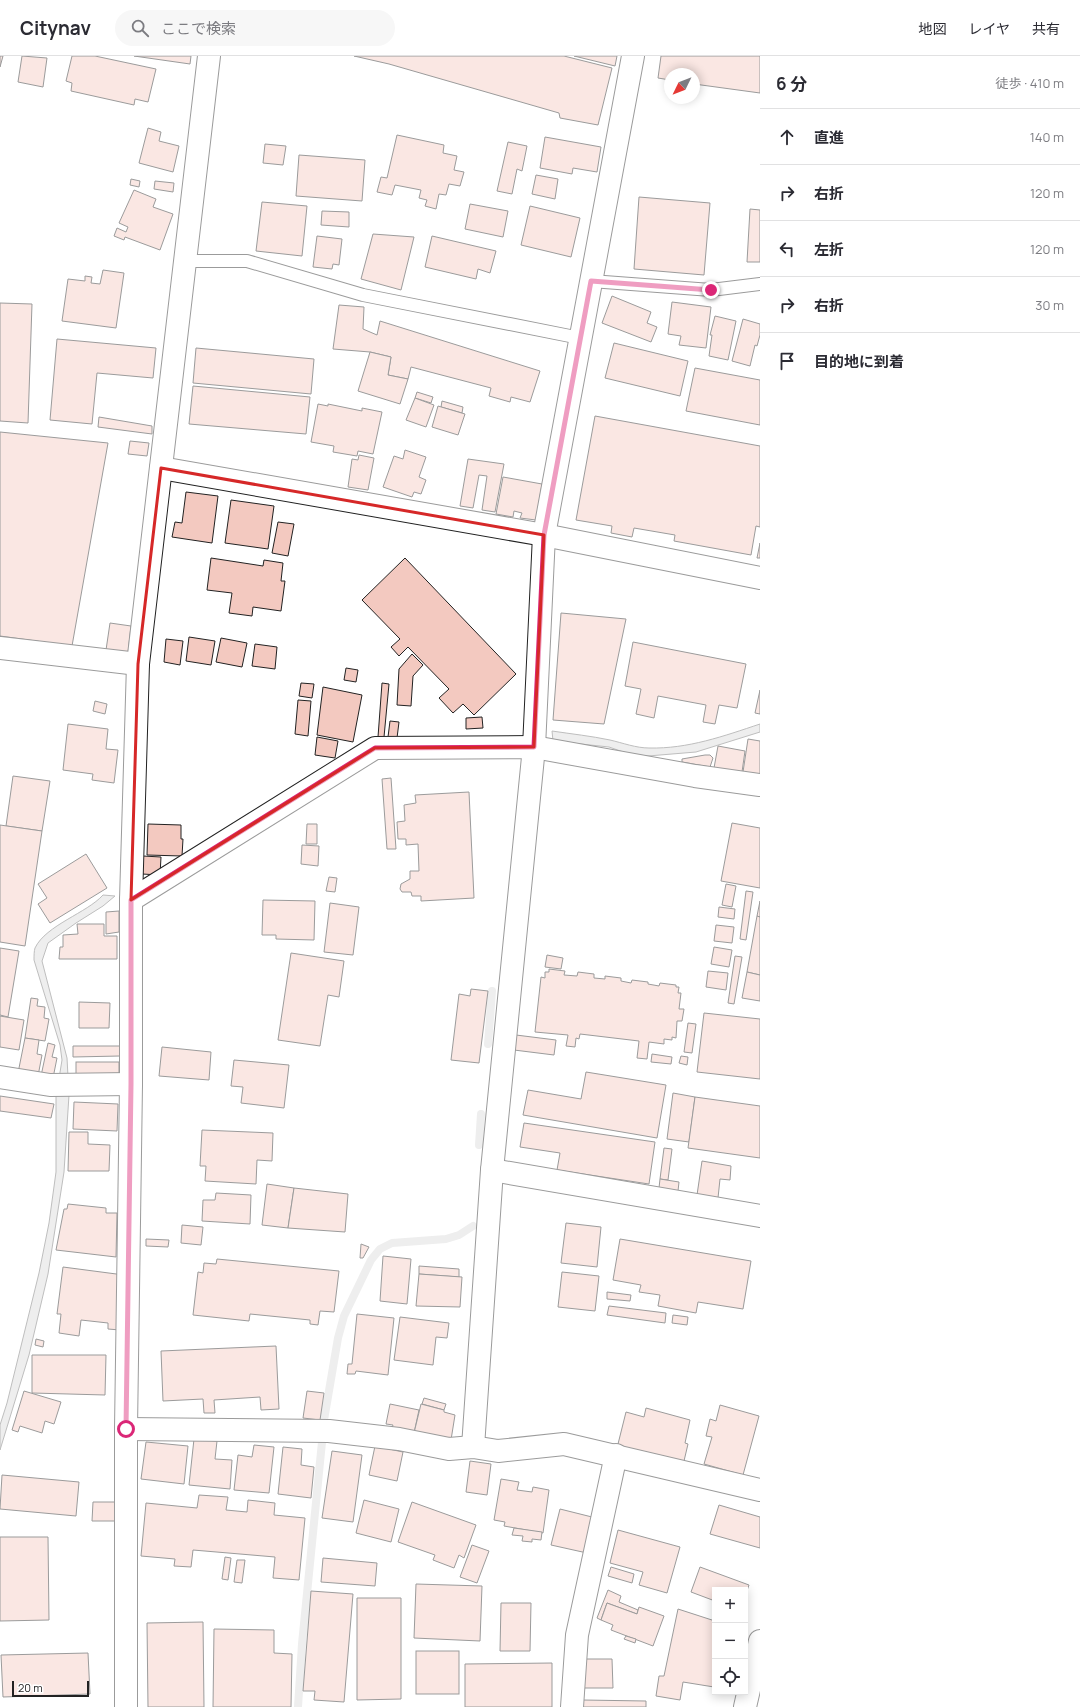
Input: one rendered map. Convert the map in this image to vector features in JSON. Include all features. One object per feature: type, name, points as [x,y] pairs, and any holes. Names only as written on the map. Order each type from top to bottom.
[{"type":"street","points":[[126,1707],[126,1429],[131,1084],[131,900],[138,664],[209,56]]},
{"type":"street","points":[[473,1447],[492,1170],[534,747],[544,535],[633,56]]},
{"type":"street","points":[[161,468],[544,535],[760,578]]},
{"type":"street","points":[[0,648],[138,664]]},
{"type":"street","points":[[131,900],[375,748],[534,747],[760,785]]},
{"type":"street","points":[[0,1077],[50,1085],[131,1084]]},
{"type":"street","points":[[492,1170],[760,1216]]},
{"type":"street","points":[[126,1429],[329,1431],[399,1438],[450,1449],[473,1447],[498,1451],[564,1444],[760,1490]]},
{"type":"street","points":[[572,1707],[577,1635],[616,1455]]},
{"type":"street","points":[[745,1707],[760,1641]]},
{"type":"lane","points":[[184,261],[247,261],[363,295],[580,338]]},
{"type":"lane","points":[[591,281],[711,290],[760,284]]},
{"type":"highlighted area","points":[[161,468],[544,535],[534,747],[375,748],[131,900],[138,664]]},
{"type":"shaded area","points":[[760,724],[760,732],[696,752],[648,756],[629,754],[609,747],[553,741],[552,731],[603,739],[639,747],[663,748],[706,741]]},
{"type":"shaded area","points":[[103,895],[115,896],[103,906],[48,943],[42,961],[67,1058],[69,1095],[64,1172],[48,1274],[29,1355],[0,1450],[0,1425],[7,1403],[39,1273],[49,1223],[56,1172],[56,1097],[62,1060],[60,1045],[34,960],[35,948],[40,940],[48,933],[96,902]]},
{"type":"building","points":[[0,56],[3,56],[0,67]]},
{"type":"building","points":[[22,56],[47,58],[43,87],[18,82]]},
{"type":"building","points":[[72,56],[95,56],[156,69],[148,102],[135,99],[134,105],[71,91],[72,83],[66,81]]},
{"type":"building","points":[[134,56],[191,56],[190,64]]},
{"type":"building","points":[[354,56],[564,56],[612,68],[598,125],[560,118],[559,113],[389,64]]},
{"type":"building","points":[[574,56],[617,56],[615,66]]},
{"type":"building","points":[[661,56],[760,56],[760,93],[700,85],[700,68],[664,68],[664,79],[658,78]]},
{"type":"building","points":[[148,128],[161,132],[159,141],[179,146],[173,172],[139,163]]},
{"type":"building","points":[[397,135],[444,145],[443,153],[457,156],[454,170],[464,172],[460,186],[449,184],[446,195],[439,194],[436,209],[425,206],[427,200],[419,198],[421,190],[395,185],[392,195],[377,192],[381,177],[387,178]]},
{"type":"building","points":[[545,137],[601,147],[597,172],[573,168],[572,174],[540,168]]},
{"type":"building","points":[[508,142],[527,146],[522,171],[517,169],[512,194],[497,191]]},
{"type":"building","points":[[265,144],[286,146],[283,165],[263,163]]},
{"type":"building","points":[[299,155],[365,160],[362,201],[296,196]]},
{"type":"building","points":[[536,175],[558,179],[555,199],[532,194]]},
{"type":"building","points":[[131,179],[140,181],[139,187],[130,185]]},
{"type":"building","points":[[155,181],[174,183],[173,192],[154,189]]},
{"type":"building","points":[[134,190],[156,199],[153,207],[173,214],[160,250],[125,237],[124,240],[114,236],[117,228],[126,232],[128,227],[119,223]]},
{"type":"building","points":[[639,197],[710,203],[704,275],[634,269]]},
{"type":"building","points":[[262,202],[307,206],[302,256],[256,251]]},
{"type":"building","points":[[470,204],[508,211],[503,237],[465,229]]},
{"type":"building","points":[[530,206],[580,218],[571,257],[521,245]]},
{"type":"building","points":[[750,209],[760,210],[760,262],[747,262]]},
{"type":"building","points":[[322,211],[349,212],[349,227],[321,225]]},
{"type":"building","points":[[373,234],[414,237],[401,290],[361,279]]},
{"type":"building","points":[[317,236],[342,239],[339,265],[333,264],[332,269],[313,267]]},
{"type":"building","points":[[432,236],[496,251],[490,273],[478,269],[476,279],[425,267]]},
{"type":"building","points":[[103,270],[124,273],[116,328],[62,321],[68,279],[85,281],[85,276],[92,277],[91,283],[100,284]]},
{"type":"building","points":[[612,296],[651,312],[647,323],[657,327],[651,342],[602,323]]},
{"type":"building","points":[[672,302],[711,307],[706,348],[679,345],[681,336],[668,334]]},
{"type":"building","points":[[0,303],[32,304],[28,423],[0,421]]},
{"type":"building","points":[[339,305],[364,307],[363,329],[377,335],[380,321],[540,371],[530,402],[511,397],[510,402],[489,396],[491,388],[411,367],[408,379],[388,375],[391,357],[370,352],[333,349]]},
{"type":"building","points":[[715,316],[736,321],[728,360],[709,356],[712,335],[710,335]]},
{"type":"building","points":[[743,319],[760,324],[760,335],[757,346],[755,345],[750,366],[732,361]]},
{"type":"building","points":[[57,339],[156,348],[153,378],[97,373],[92,424],[50,420]]},
{"type":"building","points":[[614,343],[688,361],[680,396],[605,378]]},
{"type":"building","points":[[196,348],[314,359],[311,394],[193,383]]},
{"type":"building","points":[[370,352],[391,357],[388,375],[408,379],[400,404],[358,391]]},
{"type":"building","points":[[695,368],[760,380],[760,425],[686,411]]},
{"type":"building","points":[[193,386],[310,397],[306,434],[189,424]]},
{"type":"building","points":[[417,392],[433,397],[431,403],[415,398]]},
{"type":"building","points":[[415,398],[434,405],[426,427],[406,420]]},
{"type":"building","points":[[442,401],[463,407],[462,413],[441,407]]},
{"type":"building","points":[[318,404],[328,406],[328,404],[362,411],[362,408],[382,412],[373,454],[358,451],[357,456],[333,452],[334,446],[311,442]]},
{"type":"building","points":[[438,406],[465,414],[458,435],[432,427]]},
{"type":"building","points":[[595,416],[760,446],[760,527],[756,526],[751,555],[674,541],[675,535],[634,528],[632,537],[611,533],[612,526],[576,520]]},
{"type":"building","points":[[99,417],[152,426],[152,434],[98,427]]},
{"type":"building","points":[[0,432],[108,443],[72,646],[0,636]]},
{"type":"building","points":[[130,441],[149,443],[147,456],[128,454]]},
{"type":"building","points":[[405,450],[426,457],[419,477],[426,480],[421,494],[414,492],[412,497],[383,487],[394,456],[403,459]]},
{"type":"building","points":[[359,455],[374,458],[368,490],[348,487],[352,459],[358,460]]},
{"type":"building","points":[[468,459],[504,464],[495,512],[482,510],[487,476],[479,475],[473,508],[460,506]]},
{"type":"building","points":[[503,477],[542,484],[536,520],[520,518],[522,513],[514,511],[513,517],[496,514]]},
{"type":"building","points":[[186,492],[218,496],[212,543],[172,537],[175,522],[182,523]]},
{"type":"building","points":[[231,500],[274,506],[268,549],[225,543]]},
{"type":"building","points":[[278,522],[294,524],[288,556],[272,553]]},
{"type":"building","points":[[760,543],[760,558],[757,558]]},
{"type":"building","points":[[211,558],[263,566],[264,560],[283,563],[281,581],[285,581],[281,611],[253,607],[252,616],[229,613],[232,593],[207,590]]},
{"type":"building","points":[[405,558],[516,674],[474,715],[463,704],[453,713],[439,698],[449,689],[408,647],[399,656],[391,647],[400,639],[362,600]]},
{"type":"building","points":[[561,613],[626,619],[604,724],[553,720]]},
{"type":"building","points":[[110,623],[131,626],[128,653],[106,650]]},
{"type":"building","points":[[189,637],[215,641],[211,665],[186,661]]},
{"type":"building","points":[[221,638],[247,643],[242,667],[216,662]]},
{"type":"building","points":[[166,639],[183,641],[180,665],[164,662]]},
{"type":"building","points":[[633,642],[746,664],[737,708],[719,705],[715,724],[703,722],[706,705],[658,696],[654,718],[636,714],[641,689],[625,686]]},
{"type":"building","points":[[255,644],[277,647],[275,669],[252,666]]},
{"type":"building","points":[[412,654],[423,665],[413,676],[411,706],[397,705],[399,669]]},
{"type":"building","points":[[346,668],[358,670],[356,682],[344,680]]},
{"type":"building","points":[[301,683],[314,684],[312,698],[299,696]]},
{"type":"building","points":[[382,683],[389,684],[384,737],[378,737]]},
{"type":"building","points":[[323,687],[362,695],[353,742],[317,735]]},
{"type":"building","points":[[760,690],[760,714],[755,713]]},
{"type":"building","points":[[298,700],[311,701],[308,736],[295,734]]},
{"type":"building","points":[[95,701],[107,704],[105,714],[93,711]]},
{"type":"building","points":[[482,717],[483,728],[466,729],[466,718]]},
{"type":"building","points":[[390,721],[399,722],[397,738],[388,737]]},
{"type":"building","points":[[68,724],[108,729],[106,749],[118,750],[114,783],[92,780],[93,774],[63,770]]},
{"type":"building","points":[[317,737],[338,741],[335,758],[315,755]]},
{"type":"building","points":[[748,739],[760,741],[760,774],[743,772]]},
{"type":"building","points":[[718,746],[745,751],[742,772],[714,768]]},
{"type":"building","points":[[710,755],[713,758],[710,767],[682,762],[682,759]]},
{"type":"building","points":[[13,776],[50,781],[42,831],[6,826]]},
{"type":"building","points":[[391,778],[396,849],[387,849],[382,779]]},
{"type":"building","points":[[469,792],[474,898],[421,901],[421,896],[412,896],[411,892],[402,892],[400,889],[401,884],[410,879],[410,871],[419,871],[418,844],[406,845],[406,839],[398,839],[397,822],[405,821],[404,805],[416,803],[415,795]]},
{"type":"building","points":[[732,823],[760,828],[760,888],[721,881]]},
{"type":"building","points":[[148,824],[181,825],[181,839],[183,839],[182,856],[147,855]]},
{"type":"building","points":[[307,824],[317,824],[317,844],[306,844]]},
{"type":"building","points":[[0,825],[42,831],[25,946],[0,942]]},
{"type":"building","points":[[302,845],[319,846],[318,866],[301,864]]},
{"type":"building","points":[[86,854],[107,888],[50,923],[38,904],[47,898],[38,884]]},
{"type":"building","points":[[143,856],[161,857],[160,875],[142,874]]},
{"type":"building","points":[[329,877],[337,878],[335,892],[326,891]]},
{"type":"building","points":[[726,884],[736,886],[732,907],[722,905]]},
{"type":"building","points":[[746,891],[753,892],[746,940],[740,939]]},
{"type":"building","points":[[263,900],[315,901],[314,940],[276,939],[276,935],[262,935]]},
{"type":"building","points":[[760,901],[760,917],[757,916]]},
{"type":"building","points":[[330,903],[359,907],[353,955],[324,952]]},
{"type":"building","points":[[719,907],[735,909],[734,919],[718,917]]},
{"type":"building","points":[[119,911],[119,932],[106,934],[106,912]]},
{"type":"building","points":[[757,916],[760,917],[760,975],[747,972]]},
{"type":"building","points":[[77,924],[104,924],[104,936],[117,936],[117,959],[59,959],[60,947],[63,947],[63,935],[78,934]]},
{"type":"building","points":[[716,925],[734,927],[732,943],[714,941]]},
{"type":"building","points":[[714,947],[732,950],[729,967],[711,964]]},
{"type":"building","points":[[0,948],[19,951],[8,1017],[0,1015]]},
{"type":"building","points":[[291,953],[344,961],[339,997],[328,995],[320,1046],[278,1040]]},
{"type":"building","points":[[547,955],[563,958],[561,969],[545,967]]},
{"type":"building","points":[[735,956],[742,957],[734,1004],[728,1003]]},
{"type":"building","points":[[549,969],[565,971],[564,975],[577,976],[578,972],[594,974],[594,978],[605,979],[605,976],[621,978],[621,981],[631,983],[632,980],[648,982],[648,984],[659,986],[660,983],[676,985],[676,987],[679,987],[678,993],[681,993],[679,1009],[684,1009],[682,1021],[677,1021],[676,1038],[672,1037],[672,1040],[664,1039],[664,1044],[649,1042],[647,1059],[637,1058],[639,1041],[580,1034],[579,1039],[576,1038],[575,1047],[566,1046],[568,1035],[535,1032],[541,977],[545,978],[545,972],[549,972]]},
{"type":"building","points":[[708,971],[728,973],[726,990],[706,987]]},
{"type":"building","points":[[747,972],[760,975],[760,1001],[742,998]]},
{"type":"building","points":[[471,989],[488,991],[479,1063],[451,1060],[459,994],[470,996]]},
{"type":"building","points":[[31,998],[38,999],[37,1006],[45,1007],[44,1018],[49,1019],[45,1041],[25,1038]]},
{"type":"building","points":[[79,1002],[110,1003],[109,1028],[79,1028]]},
{"type":"building","points":[[704,1013],[760,1019],[760,1079],[697,1072]]},
{"type":"building","points":[[0,1016],[24,1020],[19,1050],[0,1047]]},
{"type":"building","points":[[688,1023],[696,1024],[692,1053],[684,1052]]},
{"type":"building","points":[[516,1035],[556,1040],[554,1055],[514,1050]]},
{"type":"building","points":[[25,1038],[39,1040],[37,1054],[42,1055],[38,1076],[18,1073]]},
{"type":"building","points":[[48,1043],[55,1045],[52,1057],[57,1058],[53,1078],[41,1076]]},
{"type":"building","points":[[73,1046],[120,1046],[120,1056],[73,1057]]},
{"type":"building","points":[[162,1047],[211,1052],[209,1080],[159,1076]]},
{"type":"building","points":[[652,1054],[672,1057],[671,1064],[651,1062]]},
{"type":"building","points":[[681,1056],[688,1057],[687,1065],[679,1063]]},
{"type":"building","points":[[234,1060],[289,1065],[284,1108],[241,1103],[243,1087],[231,1086]]},
{"type":"building","points":[[76,1062],[119,1062],[119,1081],[76,1081]]},
{"type":"building","points":[[586,1072],[666,1085],[657,1138],[523,1115],[528,1090],[581,1099]]},
{"type":"building","points":[[673,1093],[695,1097],[689,1142],[667,1139]]},
{"type":"building","points":[[0,1096],[54,1104],[51,1118],[0,1111]]},
{"type":"building","points":[[695,1097],[760,1106],[760,1158],[688,1148]]},
{"type":"building","points":[[74,1102],[118,1104],[117,1131],[73,1129]]},
{"type":"building","points":[[524,1123],[655,1142],[649,1184],[557,1170],[560,1153],[520,1147]]},
{"type":"building","points":[[202,1130],[273,1133],[272,1161],[257,1160],[256,1184],[205,1181],[206,1166],[200,1166]]},
{"type":"building","points":[[69,1132],[88,1132],[88,1144],[110,1145],[109,1171],[68,1171]]},
{"type":"building","points":[[664,1148],[672,1149],[668,1180],[660,1179]]},
{"type":"building","points":[[702,1161],[731,1166],[730,1180],[720,1179],[718,1198],[697,1195]]},
{"type":"building","points":[[660,1179],[679,1182],[678,1191],[659,1188]]},
{"type":"building","points":[[267,1184],[294,1188],[288,1228],[262,1225]]},
{"type":"building","points":[[294,1188],[348,1194],[345,1232],[288,1228]]},
{"type":"building","points":[[216,1193],[251,1195],[250,1224],[202,1221],[203,1200],[215,1200]]},
{"type":"building","points":[[68,1204],[106,1208],[106,1213],[117,1213],[116,1257],[56,1250],[64,1209],[67,1209]]},
{"type":"building","points":[[566,1223],[601,1227],[597,1267],[561,1263]]},
{"type":"building","points":[[182,1225],[203,1227],[201,1245],[181,1243]]},
{"type":"building","points":[[146,1239],[169,1240],[168,1247],[146,1246]]},
{"type":"building","points":[[620,1239],[751,1261],[743,1309],[698,1302],[696,1313],[658,1306],[660,1295],[639,1292],[641,1285],[613,1280]]},
{"type":"building","points":[[361,1244],[369,1247],[363,1258],[360,1258]]},
{"type":"building","points":[[383,1256],[411,1259],[407,1304],[380,1301]]},
{"type":"building","points":[[217,1259],[339,1271],[334,1312],[320,1311],[318,1325],[310,1324],[310,1320],[250,1314],[249,1321],[193,1315],[198,1272],[203,1273],[204,1263],[216,1264]]},
{"type":"building","points":[[419,1266],[459,1269],[459,1277],[419,1274]]},
{"type":"building","points":[[63,1267],[124,1275],[120,1330],[108,1329],[108,1323],[81,1320],[79,1336],[59,1333],[61,1314],[57,1314]]},
{"type":"building","points":[[562,1272],[599,1276],[595,1311],[558,1307]]},
{"type":"building","points":[[419,1274],[462,1277],[460,1307],[416,1306]]},
{"type":"building","points":[[607,1292],[631,1295],[630,1301],[607,1299]]},
{"type":"building","points":[[609,1306],[666,1313],[665,1323],[607,1315]]},
{"type":"building","points":[[357,1314],[394,1318],[388,1375],[356,1371],[355,1374],[347,1374],[348,1364],[352,1364]]},
{"type":"building","points":[[673,1315],[688,1317],[687,1325],[672,1323]]},
{"type":"building","points":[[400,1317],[449,1323],[447,1338],[436,1337],[433,1365],[394,1360]]},
{"type":"building","points":[[36,1339],[44,1341],[43,1347],[35,1345]]},
{"type":"building","points":[[276,1346],[279,1409],[261,1410],[260,1397],[214,1400],[215,1413],[204,1413],[203,1399],[163,1401],[161,1351]]},
{"type":"building","points":[[32,1355],[106,1355],[105,1395],[32,1393]]},
{"type":"building","points":[[24,1391],[61,1402],[54,1424],[45,1421],[42,1433],[20,1426],[18,1432],[12,1430]]},
{"type":"building","points":[[307,1391],[324,1393],[320,1420],[303,1418]]},
{"type":"building","points":[[424,1398],[446,1404],[444,1410],[422,1404]]},
{"type":"building","points":[[390,1404],[419,1410],[414,1433],[392,1428],[393,1425],[386,1424]]},
{"type":"building","points":[[421,1404],[444,1410],[444,1412],[455,1415],[451,1440],[414,1433]]},
{"type":"building","points":[[720,1405],[759,1416],[743,1475],[704,1464],[712,1437],[706,1436],[710,1419],[716,1421]]},
{"type":"building","points":[[646,1408],[690,1420],[685,1443],[688,1444],[684,1461],[617,1448],[626,1412],[644,1417]]},
{"type":"building","points":[[194,1439],[217,1441],[215,1459],[232,1460],[230,1489],[189,1485]]},
{"type":"building","points":[[146,1442],[188,1446],[184,1484],[141,1479]]},
{"type":"building","points":[[254,1445],[274,1447],[269,1493],[234,1490],[238,1455],[252,1457]]},
{"type":"building","points":[[375,1446],[403,1452],[397,1481],[369,1475]]},
{"type":"building","points":[[283,1447],[302,1449],[301,1465],[314,1467],[311,1498],[278,1494]]},
{"type":"building","points":[[332,1451],[362,1455],[353,1522],[322,1518]]},
{"type":"building","points":[[470,1461],[491,1464],[487,1495],[466,1492]]},
{"type":"building","points":[[2,1475],[79,1482],[76,1516],[0,1509]]},
{"type":"building","points":[[501,1479],[519,1482],[517,1490],[532,1492],[533,1487],[549,1490],[543,1533],[504,1526],[505,1522],[494,1520]]},
{"type":"building","points":[[199,1495],[228,1497],[226,1510],[247,1512],[248,1500],[275,1503],[274,1515],[305,1518],[299,1580],[273,1578],[275,1557],[193,1550],[191,1567],[174,1566],[175,1559],[141,1556],[146,1503],[197,1508]]},
{"type":"building","points":[[364,1500],[399,1509],[391,1542],[356,1533]]},
{"type":"building","points":[[93,1502],[115,1502],[115,1521],[92,1521]]},
{"type":"building","points":[[412,1502],[476,1525],[464,1558],[459,1555],[454,1568],[433,1560],[435,1555],[398,1542]]},
{"type":"building","points":[[719,1505],[760,1517],[760,1548],[710,1534]]},
{"type":"building","points":[[560,1509],[596,1518],[587,1553],[551,1545]]},
{"type":"building","points":[[514,1528],[542,1532],[541,1540],[532,1539],[532,1542],[522,1541],[523,1536],[512,1535]]},
{"type":"building","points":[[618,1530],[680,1547],[667,1593],[639,1585],[643,1572],[610,1563]]},
{"type":"building","points":[[0,1537],[48,1537],[49,1620],[0,1621]]},
{"type":"building","points":[[472,1545],[489,1551],[477,1583],[460,1577]]},
{"type":"building","points":[[225,1557],[231,1558],[228,1580],[222,1579]]},
{"type":"building","points":[[323,1558],[377,1563],[375,1586],[321,1582]]},
{"type":"building","points":[[237,1560],[245,1560],[242,1583],[234,1582]]},
{"type":"building","points":[[611,1567],[634,1574],[632,1583],[608,1576]]},
{"type":"building","points":[[700,1567],[749,1585],[748,1588],[712,1587],[712,1600],[691,1592]]},
{"type":"building","points":[[416,1584],[482,1586],[480,1641],[414,1638]]},
{"type":"building","points":[[608,1590],[621,1596],[619,1602],[638,1610],[637,1614],[607,1603],[601,1620],[597,1618]]},
{"type":"building","points":[[311,1591],[353,1594],[344,1702],[314,1700],[315,1691],[303,1691]]},
{"type":"building","points":[[357,1598],[401,1598],[401,1699],[357,1700]]},
{"type":"building","points":[[501,1603],[531,1603],[530,1651],[500,1651]]},
{"type":"building","points":[[607,1603],[637,1614],[639,1607],[664,1616],[653,1646],[611,1630],[613,1625],[601,1620]]},
{"type":"building","points":[[678,1609],[712,1620],[712,1687],[683,1682],[680,1700],[656,1696],[659,1676],[664,1676]]},
{"type":"building","points":[[203,1622],[204,1707],[148,1707],[147,1623]]},
{"type":"building","points":[[214,1629],[274,1630],[274,1653],[292,1654],[291,1707],[213,1707]]},
{"type":"building","points":[[626,1636],[636,1639],[635,1643],[624,1639]]},
{"type":"building","points":[[416,1651],[459,1651],[459,1694],[416,1694]]},
{"type":"building","points":[[88,1653],[90,1694],[3,1697],[1,1655]]},
{"type":"building","points":[[583,1659],[612,1659],[613,1688],[584,1688]]},
{"type":"building","points":[[552,1663],[552,1707],[465,1707],[465,1664]]},
{"type":"building","points":[[583,1700],[646,1701],[646,1707],[583,1707]]},
{"type":"waterway","points":[[488,1044],[492,991]]},
{"type":"waterway","points":[[479,1145],[481,1114]]},
{"type":"waterway","points":[[324,1420],[338,1338],[344,1316],[371,1260],[380,1249],[392,1243],[446,1239],[459,1235],[473,1226]]},
{"type":"waterway","points":[[298,1707],[302,1644],[322,1442]]},
{"type":"route","points":[[126,1429],[131,1084],[131,900],[375,748],[534,747],[544,535],[591,281],[711,290]]}]
